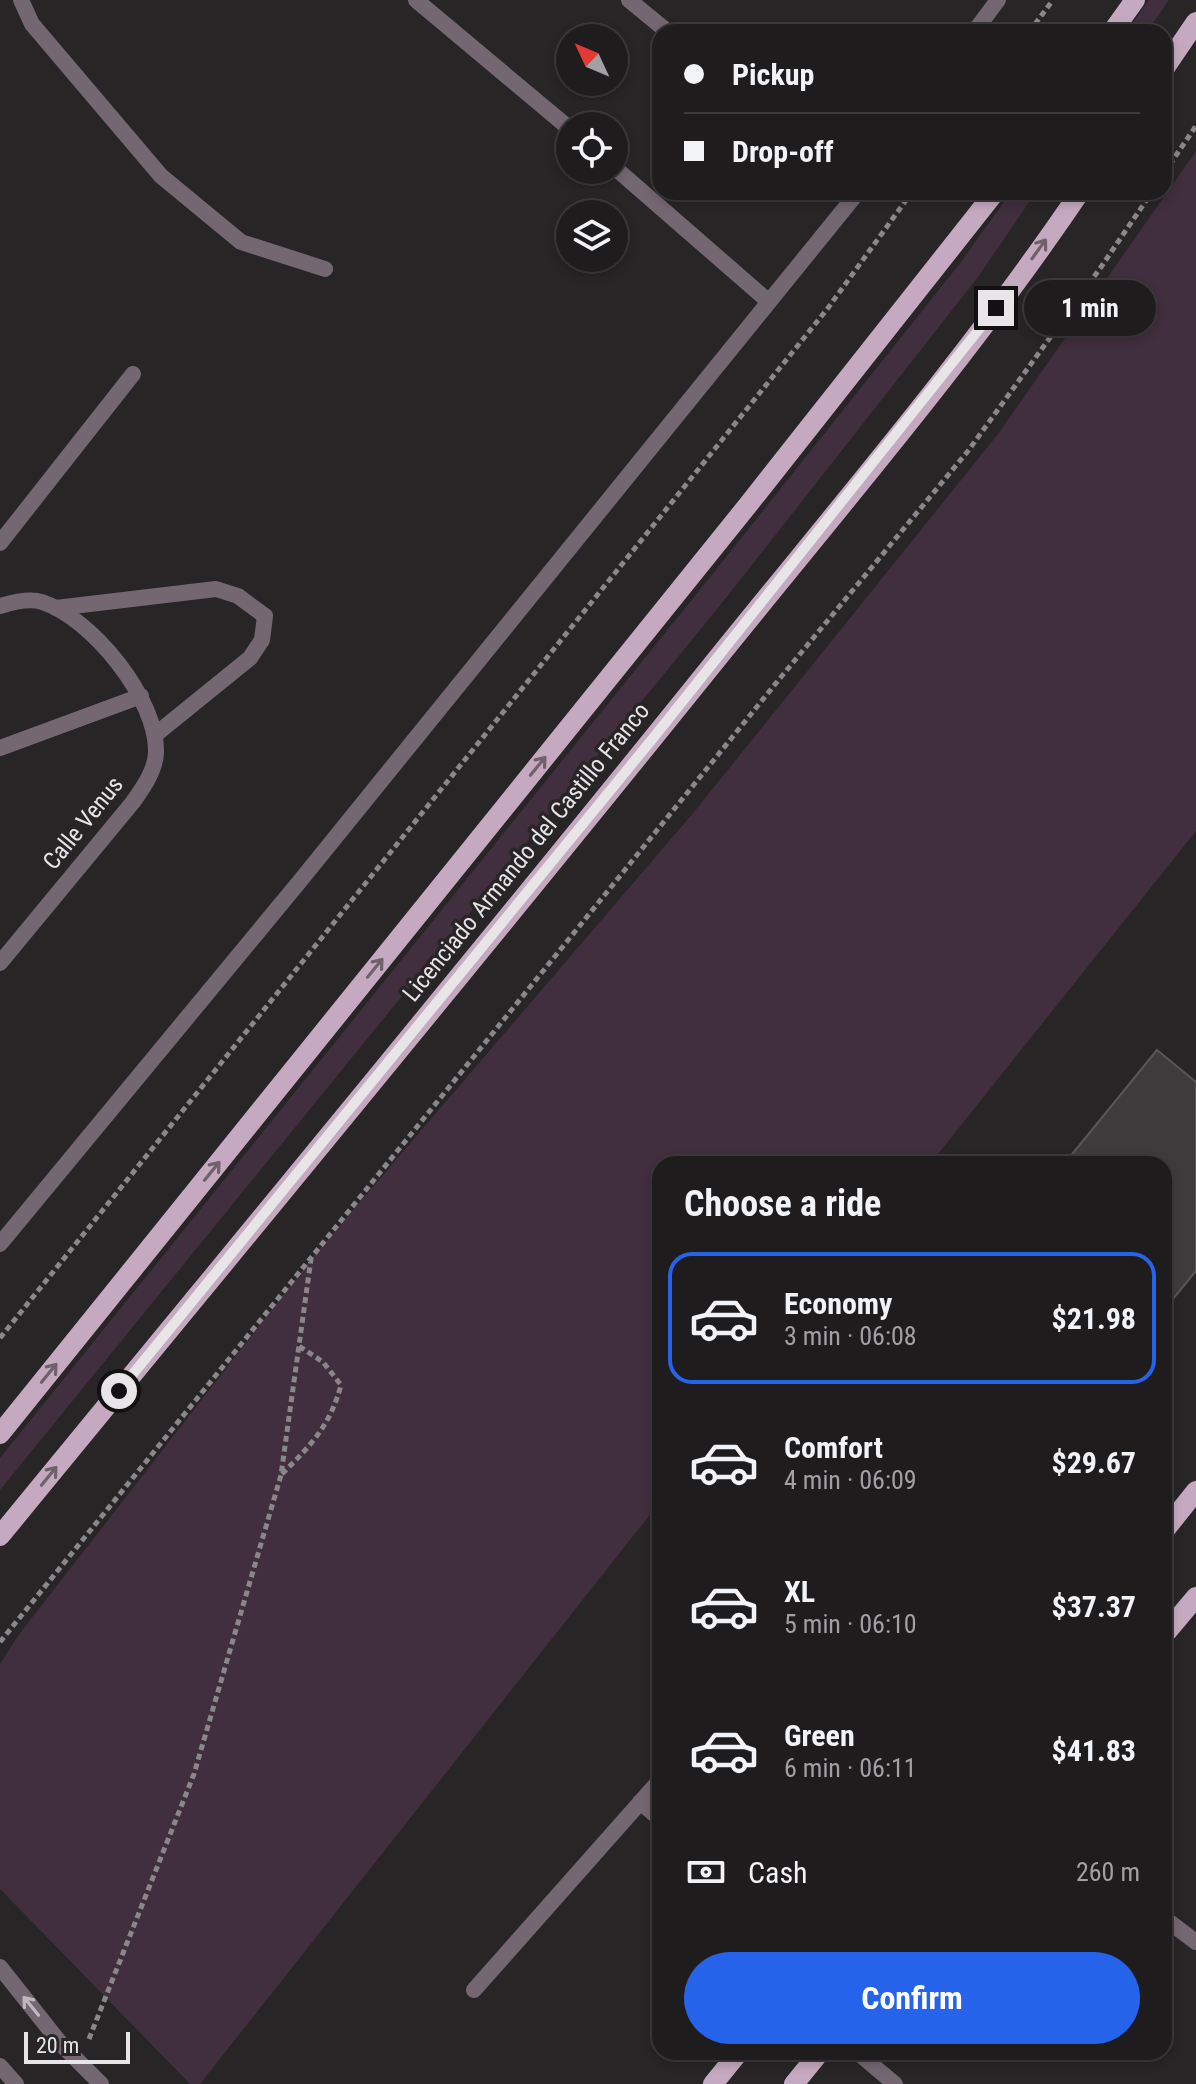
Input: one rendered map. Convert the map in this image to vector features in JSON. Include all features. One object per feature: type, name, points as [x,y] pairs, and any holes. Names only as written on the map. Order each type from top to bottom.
[{"type":"main road","points":[[1118,24],[1135,0]]},
{"type":"main road","points":[[1172,57],[1196,22]]},
{"type":"main road","name":"Licenciado Armando del Castillo Franco","points":[[0,1434],[738,517],[989,200]]},
{"type":"main road","name":"Licenciado Armando del Castillo Franco","points":[[0,1536],[876,461],[977,334],[1074,200]]},
{"type":"main road","points":[[1172,1521],[1196,1491]]},
{"type":"main road","points":[[1172,1626],[1196,1597]]},
{"type":"main road","points":[[713,2084],[732,2060]]},
{"type":"main road","points":[[794,2084],[814,2060]]},
{"type":"street","points":[[21,0],[32,24],[161,176],[241,242],[325,269]]},
{"type":"street","points":[[416,0],[556,117]]},
{"type":"street","points":[[629,0],[658,24]]},
{"type":"street","points":[[980,24],[998,0]]},
{"type":"street","points":[[628,179],[768,301]]},
{"type":"street","points":[[0,1244],[300,881],[851,200]]},
{"type":"street","points":[[0,543],[133,374]]},
{"type":"street","points":[[0,606],[39,601],[56,608],[216,589],[238,596],[265,616],[262,640],[250,658],[155,735]]},
{"type":"street","name":"Calle Venus","points":[[0,963],[133,802],[148,780],[156,757],[155,735],[141,696],[105,649],[78,623],[56,608]]},
{"type":"street","points":[[0,748],[141,696]]},
{"type":"street","points":[[474,1990],[652,1789]]},
{"type":"street","points":[[640,1802],[652,1812]]},
{"type":"street","points":[[1172,1924],[1196,1942]]},
{"type":"street","points":[[0,1967],[61,2044],[101,2084]]},
{"type":"street","points":[[866,2060],[895,2084]]},
{"type":"street","points":[[0,2066],[16,2084]]},
{"type":"path","points":[[1035,24],[1053,0]]},
{"type":"path","points":[[1172,161],[1196,126]]},
{"type":"path","points":[[0,1338],[828,308],[906,200]]},
{"type":"path","points":[[0,1642],[968,451],[1147,200]]},
{"type":"path","points":[[80,2062],[194,1774],[281,1475],[312,1258]]},
{"type":"path","points":[[281,1475],[311,1444],[333,1413],[341,1385],[323,1362],[299,1346]]},
{"type":"shaded area","points":[[1149,0],[1169,0],[1152,24],[1132,24]]},
{"type":"shaded area","points":[[1196,151],[1196,831],[936,1156],[652,1156],[652,1512],[200,2084],[190,2084],[0,1889],[0,1664],[20,1633],[312,1258],[694,812],[998,434],[1162,200],[1172,200],[1172,185]]},
{"type":"shaded area","points":[[1005,200],[1031,200],[978,277],[726,598],[0,1490],[0,1458],[961,262]]},
{"type":"building","points":[[1157,1050],[1196,1082],[1196,1271],[1172,1300],[1172,1156],[1071,1156]]},
{"type":"route","points":[[119,1391],[654,737],[996,308]]}]
